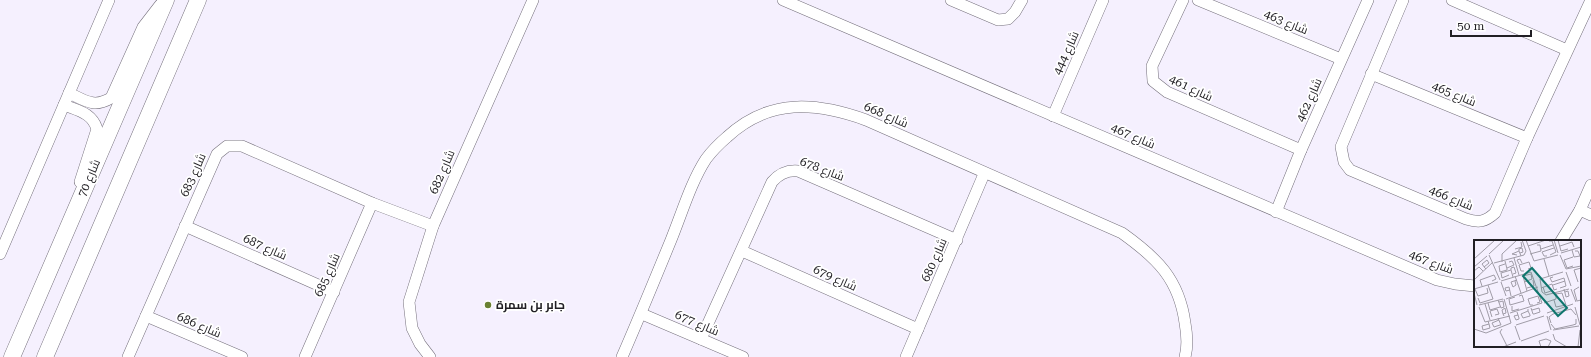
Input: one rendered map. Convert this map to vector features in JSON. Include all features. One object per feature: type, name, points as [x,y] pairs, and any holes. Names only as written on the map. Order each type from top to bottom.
[{"type":"main road","name":"شارع 70","points":[[12,357],[165,0]]},
{"type":"main road","points":[[45,357],[198,0]]},
{"type":"street","points":[[0,254],[109,0]]},
{"type":"street","points":[[69,94],[92,104],[102,103],[111,98],[143,27],[165,0]]},
{"type":"street","name":"شارع 682","points":[[430,357],[420,344],[412,328],[409,302],[433,226],[533,0]]},
{"type":"street","name":"شارع 467","points":[[783,0],[1437,280],[1454,284],[1474,286]]},
{"type":"street","points":[[951,0],[998,20],[1008,19],[1015,12],[1022,0]]},
{"type":"street","name":"شارع 444","points":[[1053,116],[1104,0]]},
{"type":"street","name":"شارع 461","points":[[1183,0],[1152,66],[1153,81],[1166,92],[1301,150]]},
{"type":"street","name":"شارع 463","points":[[1198,0],[1341,59]]},
{"type":"street","name":"شارع 462","points":[[1276,212],[1301,150],[1368,0]]},
{"type":"street","name":"شارع 466","points":[[1403,0],[1341,147],[1344,162],[1350,170],[1466,219],[1478,222],[1488,220],[1495,213],[1527,138],[1591,0]]},
{"type":"street","points":[[1452,0],[1567,50]]},
{"type":"street","name":"شارع 465","points":[[1371,74],[1527,138]]},
{"type":"street","points":[[61,243],[67,217],[97,134],[94,121],[89,115],[64,105]]},
{"type":"street","name":"شارع 668","points":[[622,357],[642,314],[696,180],[706,159],[737,128],[753,118],[772,111],[793,106],[825,108],[866,120],[984,174],[1122,233],[1154,259],[1175,285],[1182,304],[1186,331],[1185,357]]},
{"type":"street","name":"شارع 683","points":[[128,357],[217,154],[227,146],[242,146],[372,203],[433,226]]},
{"type":"street","name":"شارع 678","points":[[700,339],[742,251],[772,182],[777,177],[789,170],[798,171],[957,240]]},
{"type":"street","name":"شارع 680","points":[[906,357],[984,174]]},
{"type":"street","points":[[1562,240],[1580,210],[1591,185]]},
{"type":"street","name":"شارع 685","points":[[305,357],[372,203]]},
{"type":"street","points":[[1580,210],[1591,215]]},
{"type":"street","name":"شارع 687","points":[[185,226],[334,292]]},
{"type":"street","name":"شارع 679","points":[[742,251],[918,329]]},
{"type":"street","name":"شارع 677","points":[[642,314],[743,357]]},
{"type":"street","name":"شارع 686","points":[[146,316],[242,357]]},
{"type":"place","name":"جابر بن سمرة","points":[[488,305]]}]
